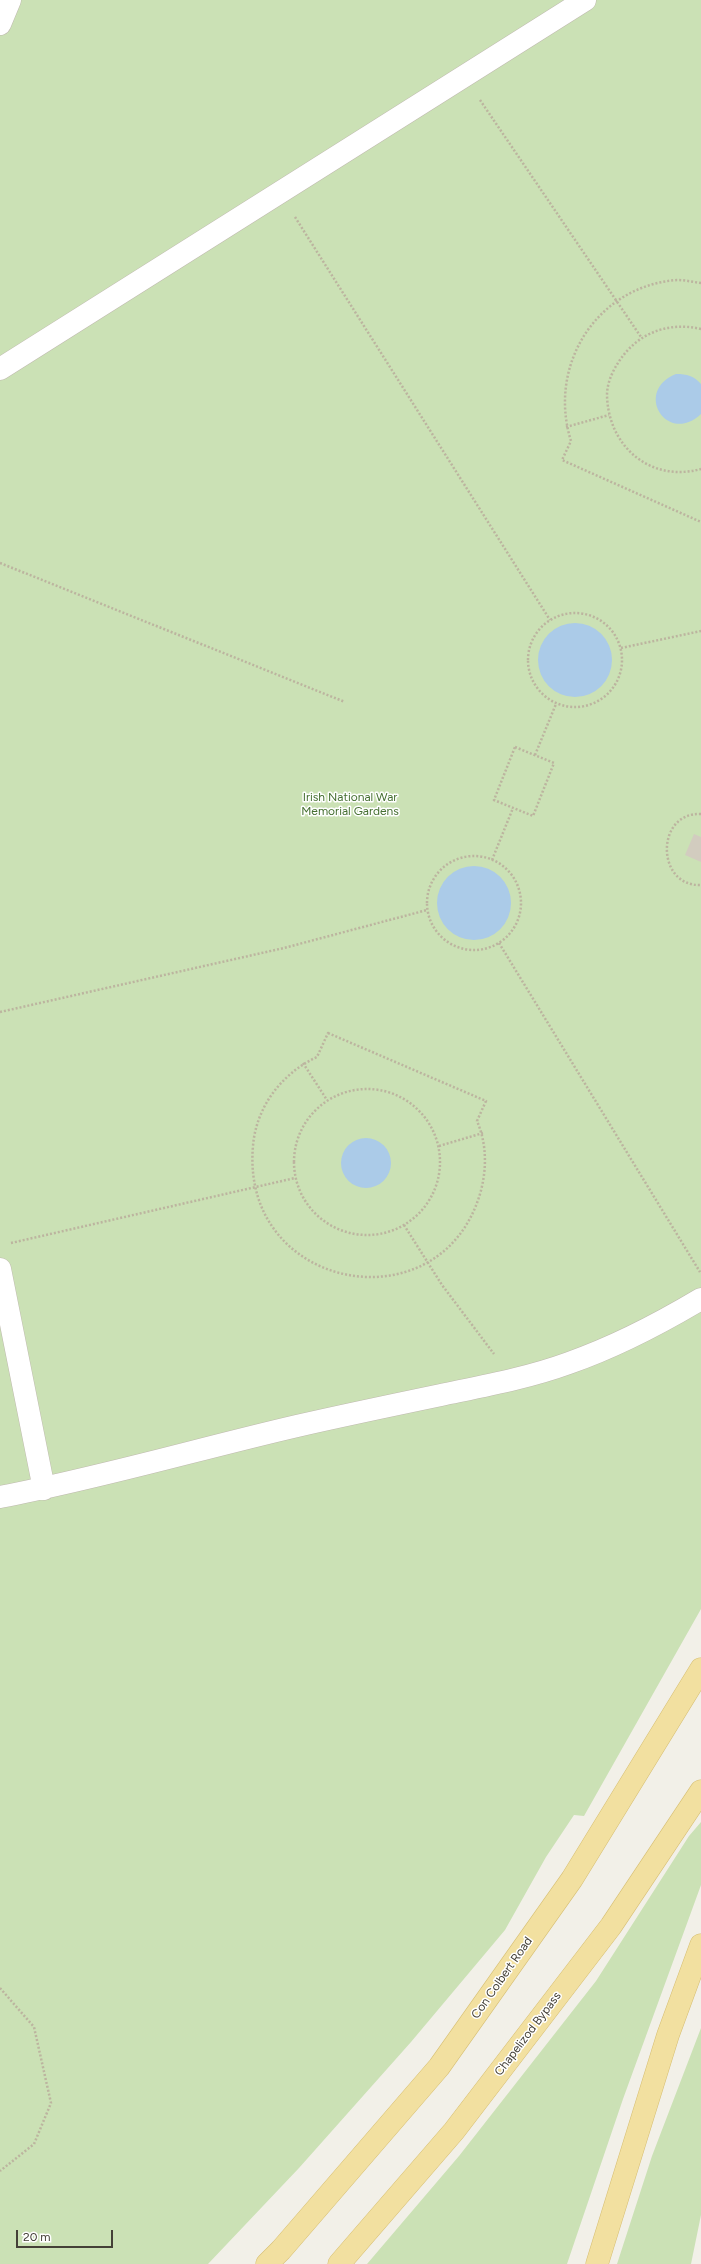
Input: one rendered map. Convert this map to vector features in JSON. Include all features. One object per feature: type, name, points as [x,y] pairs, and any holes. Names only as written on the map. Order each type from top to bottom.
[{"type":"main road","name":"Con Colbert Road","points":[[280,2259],[439,2067],[572,1879],[701,1669]]},
{"type":"main road","name":"Chapelizod Bypass","points":[[339,2264],[459,2125],[611,1926],[701,1791]]},
{"type":"main road","points":[[597,2264],[668,2035],[701,1945]]},
{"type":"lane","points":[[0,24],[10,0]]},
{"type":"lane","points":[[0,369],[585,0]]},
{"type":"lane","points":[[0,1268],[44,1489]]},
{"type":"lane","points":[[0,1498],[44,1489],[207,1447],[368,1410],[513,1380],[568,1364],[611,1346],[661,1322],[701,1299]]},
{"type":"path","points":[[464,76],[641,337]]},
{"type":"path","points":[[280,193],[550,620]]},
{"type":"path","points":[[701,282],[677,280],[646,286],[617,300],[594,320],[578,345],[568,373],[565,403],[566,427],[571,441],[562,460],[701,522]]},
{"type":"path","points":[[701,329],[674,326],[657,330],[641,337],[625,352],[613,371],[607,393],[609,416],[616,434],[628,450],[643,462],[661,470],[680,472],[701,469]]},
{"type":"path","points":[[566,427],[609,416]]},
{"type":"path","points":[[0,563],[345,702]]},
{"type":"path","points":[[574,613],[586,614],[609,626],[616,637],[621,648],[623,662],[620,675],[615,687],[606,697],[595,704],[582,708],[556,704],[536,688],[528,664],[533,639],[540,628],[550,620],[561,615],[574,613]]},
{"type":"path","points":[[621,648],[701,631]]},
{"type":"path","points":[[535,755],[556,704]]},
{"type":"path","points":[[515,747],[554,763],[533,816],[513,808],[494,800],[515,747]]},
{"type":"path","points":[[492,860],[513,808]]},
{"type":"path","points":[[701,814],[685,817],[675,824],[669,835],[666,846],[666,857],[670,868],[677,876],[687,883],[701,885]]},
{"type":"path","points":[[476,856],[492,860],[504,866],[512,875],[518,887],[521,899],[520,912],[516,924],[509,935],[500,943],[487,949],[474,950],[461,948],[448,943],[438,934],[431,923],[427,910],[428,894],[434,878],[445,866],[460,858],[476,856]]},
{"type":"path","points":[[0,1012],[284,948],[427,910]]},
{"type":"path","points":[[500,943],[701,1273]]},
{"type":"path","points":[[328,1033],[486,1101],[477,1121],[482,1133],[486,1158],[484,1183],[476,1207],[464,1229],[447,1247],[427,1262],[407,1271],[371,1277],[342,1275],[322,1268],[303,1258],[286,1244],[268,1221],[255,1188],[251,1164],[253,1141],[259,1118],[270,1097],[285,1079],[303,1063],[317,1057],[328,1033]]},
{"type":"path","points":[[303,1063],[327,1100]]},
{"type":"path","points":[[367,1088],[395,1094],[408,1101],[423,1115],[434,1133],[439,1146],[440,1172],[431,1197],[415,1217],[404,1225],[381,1234],[356,1235],[332,1227],[317,1216],[305,1202],[295,1178],[293,1166],[296,1140],[309,1117],[327,1100],[353,1089],[367,1088]]},
{"type":"path","points":[[439,1146],[482,1133]]},
{"type":"path","points":[[8,1243],[295,1178]]},
{"type":"path","points":[[404,1225],[427,1262],[513,1380]]},
{"type":"path","points":[[0,1988],[34,2027],[51,2103],[34,2144],[0,2171]]},
{"type":"green space","name":"Irish National War Memorial Gardens","points":[[0,0],[701,0],[701,1609],[584,1816],[574,1815],[546,1857],[505,1930],[411,2042],[299,2168],[208,2264],[0,2264]]},
{"type":"green space","points":[[701,1822],[701,1885],[623,2099],[567,2264],[367,2264],[459,2156],[596,1981],[689,1836]]},
{"type":"green space","points":[[701,2028],[701,2215],[691,2264],[617,2264],[652,2156]]},
{"type":"water","points":[[676,374],[690,376],[701,384],[701,414],[688,422],[677,424],[667,420],[660,412],[656,403],[657,392],[663,382]]},
{"type":"water","points":[[575,623],[596,629],[606,639],[612,660],[606,681],[596,691],[575,697],[554,691],[544,681],[538,660],[544,639],[554,629]]},
{"type":"water","points":[[474,866],[495,872],[505,882],[511,903],[505,924],[495,934],[474,940],[453,934],[443,924],[437,903],[443,882],[453,872]]},
{"type":"water","points":[[361,1138],[371,1138],[384,1145],[391,1158],[391,1168],[384,1181],[371,1188],[361,1188],[352,1184],[345,1177],[341,1168],[341,1158],[345,1149],[352,1142]]},
{"type":"building","points":[[694,834],[701,837],[701,862],[685,855]]}]
